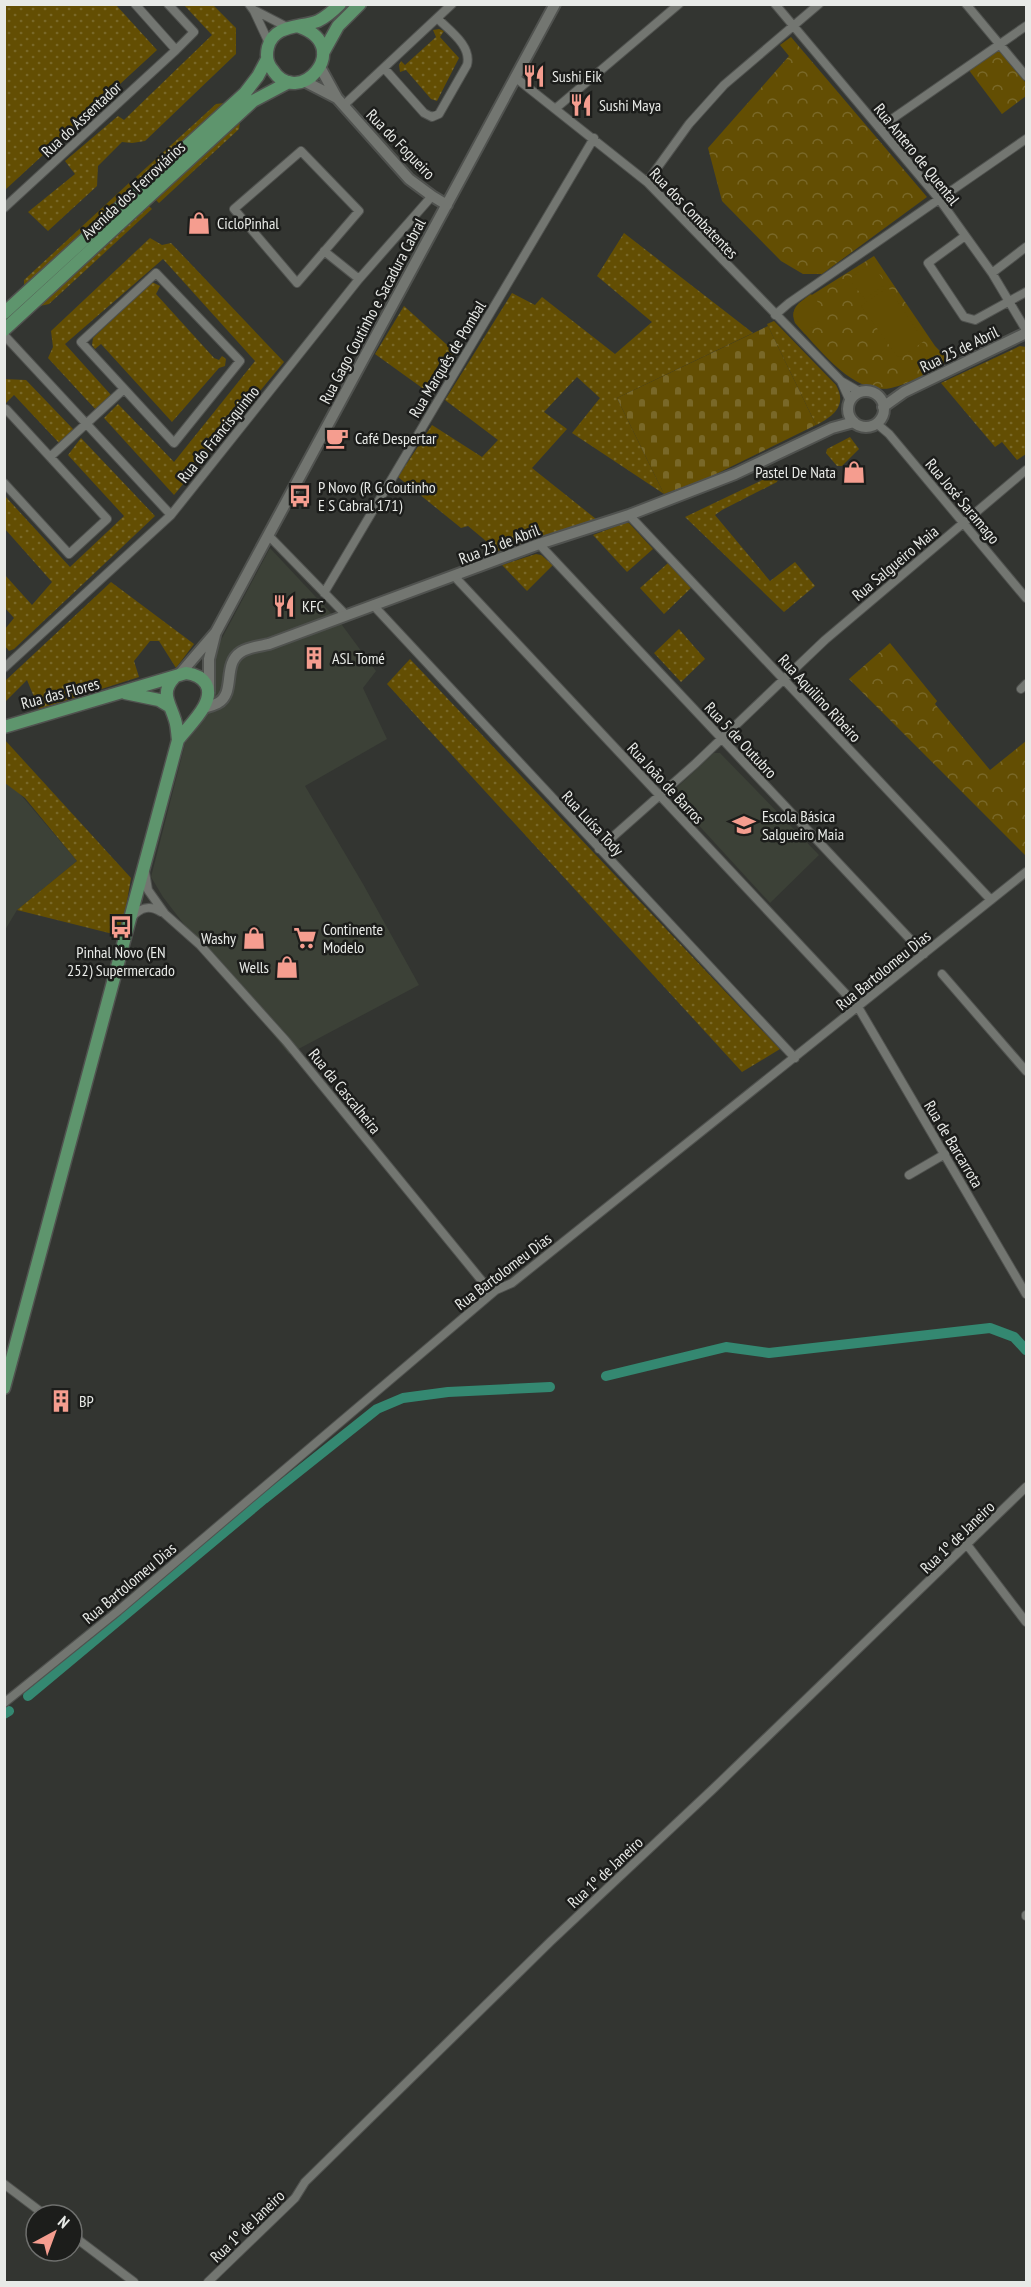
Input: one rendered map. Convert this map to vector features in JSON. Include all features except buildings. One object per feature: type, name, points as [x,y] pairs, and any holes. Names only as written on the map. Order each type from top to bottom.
[{"type":"main road","points":[[269,43],[280,30],[287,27],[300,27],[320,20],[340,4]]},
{"type":"main road","points":[[304,81],[320,67],[323,53],[338,26],[360,4]]},
{"type":"main road","points":[[300,27],[316,36],[323,53]]},
{"type":"main road","name":"Avenida dos Ferroviários","points":[[4,313],[245,93],[267,59],[269,43]]},
{"type":"main road","points":[[267,59],[275,74],[289,82]]},
{"type":"main road","name":"Avenida dos Ferroviários","points":[[4,330],[254,101],[289,82],[304,81]]},
{"type":"main road","points":[[4,1388],[178,740],[201,711],[209,693],[204,681],[192,674],[176,676],[166,691],[178,740]]},
{"type":"main road","name":"Rua das Flores","points":[[4,727],[176,676]]},
{"type":"main road","points":[[124,693],[159,700],[179,715],[189,716],[201,711]]},
{"type":"street","points":[[135,4],[176,50]]},
{"type":"street","name":"Rua do Assentador","points":[[4,208],[194,32],[168,4]]},
{"type":"street","points":[[340,102],[384,68],[453,4]]},
{"type":"street","name":"Rua Gago Coutinho e Sacadura Cabral","points":[[209,693],[209,659],[216,632],[555,4]]},
{"type":"street","points":[[555,109],[679,4]]},
{"type":"street","name":"Rua Antero de Quental","points":[[775,4],[939,199],[992,273],[1026,331]]},
{"type":"street","points":[[647,182],[689,124],[724,85],[819,4]]},
{"type":"street","points":[[966,4],[1026,75]]},
{"type":"street","points":[[252,8],[287,27]]},
{"type":"street","points":[[252,8],[269,43]]},
{"type":"street","points":[[384,68],[424,113],[432,117],[439,114],[470,57],[466,49],[437,18]]},
{"type":"street","points":[[879,128],[1026,26]]},
{"type":"street","name":"Rua do Fogueiro","points":[[320,67],[340,102],[409,178],[447,205]]},
{"type":"street","name":"Rua dos Combatentes","points":[[516,78],[647,182],[841,381],[860,392]]},
{"type":"street","name":"Rua do Fogueiro","points":[[304,81],[340,102]]},
{"type":"street","name":"Rua Marquês de Pombal","points":[[324,593],[594,138]]},
{"type":"street","points":[[775,315],[1026,139]]},
{"type":"street","points":[[301,151],[359,211],[324,251],[297,283],[234,209],[301,151]]},
{"type":"street","name":"Rua do Francisquinho","points":[[6,663],[171,515],[358,279],[432,196]]},
{"type":"street","points":[[965,236],[928,263],[967,319],[975,320],[1026,292]]},
{"type":"street","points":[[992,273],[1026,247]]},
{"type":"street","points":[[324,251],[358,279]]},
{"type":"street","points":[[156,273],[240,361],[174,443],[124,389],[81,342],[156,273]]},
{"type":"street","name":"Rua 25 de Abril","points":[[883,407],[904,392],[1026,331]]},
{"type":"street","points":[[4,335],[171,515]]},
{"type":"street","name":"Rua dos Combatentes","points":[[841,381],[849,406]]},
{"type":"street","points":[[50,457],[124,389]]},
{"type":"street","points":[[860,392],[869,392],[878,396],[883,407],[882,416],[876,423],[865,426],[854,422],[849,406],[860,392]]},
{"type":"street","name":"Rua 25 de Abril","points":[[878,396],[891,396],[904,392]]},
{"type":"street","name":"Rua 25 de Abril","points":[[832,428],[849,406]]},
{"type":"street","points":[[4,410],[6,409],[107,519],[69,554],[4,483]]},
{"type":"street","name":"Rua 25 de Abril","points":[[201,711],[220,702],[225,695],[230,667],[234,658],[240,653],[539,544],[629,514],[735,474],[832,428],[854,422]]},
{"type":"street","name":"Rua José Saramago","points":[[876,423],[889,434],[1026,598]]},
{"type":"street","name":"Rua Salgueiro Maia","points":[[599,849],[722,738],[825,640],[1026,470]]},
{"type":"street","name":"Rua Aquilino Ribeiro","points":[[629,514],[991,900]]},
{"type":"street","points":[[268,535],[346,615]]},
{"type":"street","name":"Rua 5 de Outubro","points":[[539,544],[924,954]]},
{"type":"street","name":"Rua João de Barros","points":[[454,576],[858,1007]]},
{"type":"street","name":"Rua Luísa Tody","points":[[372,605],[795,1058]]},
{"type":"street","name":"Rua Gago Coutinho e Sacadura Cabral","points":[[176,676],[216,632]]},
{"type":"street","name":"Rua da Cascalheira","points":[[145,867],[148,890],[165,914],[200,945],[286,1041],[482,1281],[496,1290]]},
{"type":"street","name":"Rua Bartolomeu Dias","points":[[4,1703],[127,1603],[496,1290],[512,1283],[1026,872]]},
{"type":"street","points":[[131,918],[143,908],[157,909],[165,914]]},
{"type":"street","points":[[942,974],[1026,1071]]},
{"type":"street","name":"Rua de Barcarrota","points":[[858,1007],[1026,1294]]},
{"type":"street","points":[[909,1175],[945,1154]]},
{"type":"street","name":"Rua 1º de Janeiro","points":[[208,2283],[295,2198],[305,2182],[543,1949],[968,1546],[1026,1487]]},
{"type":"street","points":[[968,1546],[1026,1622]]},
{"type":"street","points":[[4,2184],[29,2203]]},
{"type":"street","points":[[84,2244],[134,2283]]},
{"type":"shaded area","points":[[270,548],[342,625],[376,671],[363,688],[387,739],[305,786],[419,985],[289,1054],[203,949],[163,897],[151,877],[186,740],[213,655]]},
{"type":"shaded area","name":"Escola Básica Salgueiro Maia","points":[[714,753],[720,753],[819,855],[770,903],[670,794]]},
{"type":"shaded area","points":[[4,775],[77,861],[17,910],[5,930]]},
{"type":"green space","points":[[5,4],[116,5],[157,50],[5,190]]},
{"type":"green space","points":[[184,5],[213,5],[236,28],[236,54],[145,141],[122,142],[98,166],[97,186],[48,231],[28,212],[75,174],[65,161],[118,116],[124,120],[212,35]]},
{"type":"green space","points":[[433,30],[444,31],[440,37],[459,58],[437,101],[431,99],[406,70],[400,72],[399,65],[401,61],[405,65],[436,37]]},
{"type":"green space","points":[[791,37],[927,197],[822,274],[803,274],[781,261],[722,201],[708,148],[789,56],[780,45]]},
{"type":"green space","points":[[998,48],[1026,83],[1026,96],[1002,114],[968,69]]},
{"type":"green space","points":[[224,103],[139,181],[136,177],[216,104]]},
{"type":"green space","points":[[240,122],[239,129],[159,203],[156,200]]},
{"type":"green space","points":[[129,183],[132,187],[24,287],[24,280]]},
{"type":"green space","points":[[149,206],[152,209],[49,304],[40,306]]},
{"type":"green space","points":[[624,233],[753,333],[617,398],[664,494],[572,433],[600,398],[577,377],[544,412],[567,429],[532,468],[596,519],[498,551],[468,526],[461,528],[398,477],[432,425],[482,457],[498,440],[445,400],[512,293],[535,305],[542,297],[615,354],[652,322],[597,276]]},
{"type":"green space","points":[[150,238],[162,245],[171,243],[284,362],[174,495],[104,418],[118,404],[174,462],[255,361],[163,259],[65,344],[111,395],[97,411],[48,358],[53,347],[51,331]]},
{"type":"green space","points":[[874,256],[935,346],[950,361],[913,380],[891,388],[863,385],[837,368],[795,323],[794,317],[794,310],[799,303]]},
{"type":"green space","points":[[872,263],[886,284],[865,299],[849,279]]},
{"type":"green space","points":[[152,282],[160,286],[156,294],[214,358],[219,360],[222,356],[226,359],[225,366],[219,368],[172,422],[101,344],[95,349],[92,345],[93,338]]},
{"type":"green space","points":[[888,287],[924,341],[902,357],[897,356],[861,306]]},
{"type":"green space","points":[[811,294],[827,313],[805,334],[796,322],[794,312],[799,303]]},
{"type":"green space","points":[[404,306],[456,353],[432,395],[375,354]]},
{"type":"green space","points":[[774,321],[836,385],[839,392],[837,410],[816,425],[767,324]]},
{"type":"green space","points":[[768,326],[816,425],[708,478],[664,494],[617,398]]},
{"type":"green space","points":[[1020,346],[1026,347],[1026,454],[1017,460],[1002,442],[995,447],[941,383]]},
{"type":"green space","points":[[4,379],[26,380],[73,429],[60,444],[14,395],[5,404]]},
{"type":"green space","points":[[850,437],[859,449],[842,466],[837,466],[826,453],[827,449]]},
{"type":"green space","points":[[81,438],[155,516],[14,649],[9,651],[5,646],[5,629],[14,618],[5,608],[5,575],[32,605],[52,582],[5,529],[5,496],[70,567],[124,516],[68,455]]},
{"type":"green space","points":[[775,474],[779,476],[777,482],[715,515],[770,581],[795,562],[815,586],[784,612],[685,517]]},
{"type":"green space","points":[[629,523],[653,549],[627,572],[593,535]]},
{"type":"green space","points":[[536,554],[541,555],[553,565],[527,591],[502,565]]},
{"type":"green space","points":[[668,563],[691,588],[664,614],[640,588]]},
{"type":"green space","points":[[111,582],[194,644],[176,668],[159,641],[150,641],[134,661],[139,677],[39,709],[27,680],[5,702],[5,681]]},
{"type":"green space","points":[[679,629],[705,659],[681,682],[654,653]]},
{"type":"green space","points":[[890,643],[937,701],[935,704],[990,770],[1026,741],[1026,856],[849,679]]},
{"type":"green space","points":[[410,659],[780,1049],[742,1072],[387,684]]},
{"type":"green space","points":[[4,739],[131,878],[121,936],[17,910],[77,861],[25,798],[5,783]]},
{"type":"waterway","points":[[606,1376],[726,1347],[769,1353],[990,1328],[1014,1337],[1026,1350]]},
{"type":"waterway","points":[[28,1696],[264,1499],[377,1409],[403,1398],[448,1392],[550,1387]]},
{"type":"waterway","points":[[4,1714],[9,1711]]},
{"type":"place","name":"Sushi Eik","points":[[534,76]]},
{"type":"place","name":"Sushi Maya","points":[[581,105]]},
{"type":"place","name":"CicloPinhal","points":[[199,223]]},
{"type":"place","name":"Café Despertar","points":[[337,438]]},
{"type":"place","name":"Pastel De Nata","points":[[854,472]]},
{"type":"place","name":"P Novo (R G Coutinho E S Cabral 171)","points":[[300,496]]},
{"type":"place","name":"KFC","points":[[284,606]]},
{"type":"place","name":"ASL Tomé","points":[[314,658]]},
{"type":"place","name":"Escola Básica Salgueiro Maia","points":[[744,825]]},
{"type":"place","name":"Pinhal Novo (EN 252) Supermercado","points":[[121,927]]},
{"type":"place","name":"Washy","points":[[254,938]]},
{"type":"place","name":"Continente Modelo","points":[[305,938]]},
{"type":"place","name":"Wells","points":[[287,967]]},
{"type":"place","name":"BP","points":[[61,1401]]}]
